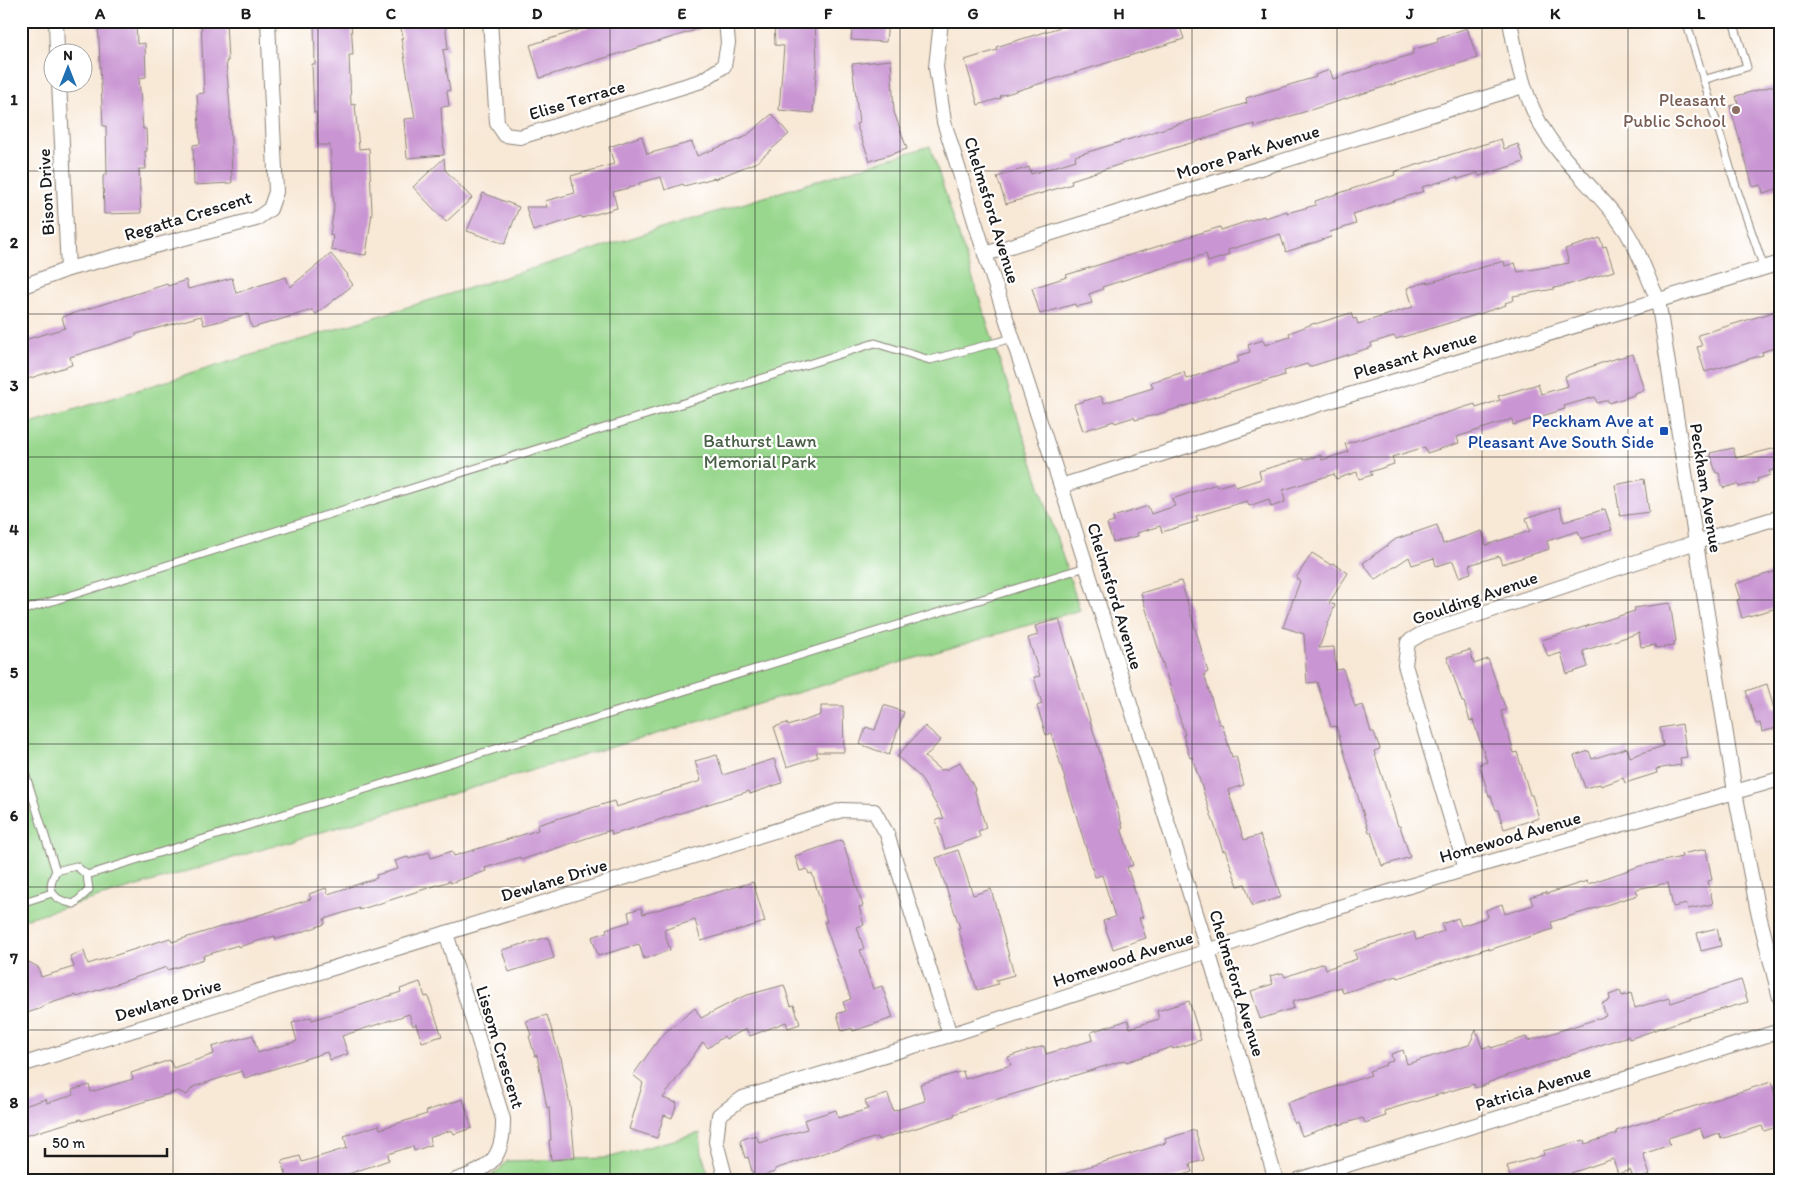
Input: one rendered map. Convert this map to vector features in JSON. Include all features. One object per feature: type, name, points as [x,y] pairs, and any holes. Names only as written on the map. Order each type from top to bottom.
[{"type":"street","points":[[56,21],[57,42]]},
{"type":"street","name":"Regatta Crescent","points":[[21,287],[68,269],[256,219],[270,209],[276,192],[268,21]]},
{"type":"street","name":"Elise Terrace","points":[[490,21],[497,123],[505,135],[520,137],[701,81],[724,66],[728,43],[726,21]]},
{"type":"street","name":"Chelmsford Avenue","points":[[941,21],[936,67],[944,122],[1208,951],[1276,1180]]},
{"type":"street","name":"Peckham Avenue","points":[[1510,21],[1523,86],[1538,121],[1574,170],[1617,217],[1645,266],[1648,279],[1658,300],[1735,792],[1756,906],[1780,998]]},
{"type":"street","name":"Moore Park Avenue","points":[[985,254],[1523,86]]},
{"type":"street","name":"Bison Drive","points":[[59,92],[68,269]]},
{"type":"street","name":"Pleasant Avenue","points":[[1061,486],[1780,263]]},
{"type":"street","name":"Goulding Avenue","points":[[1466,869],[1405,665],[1408,642],[1423,634],[1696,542],[1780,517]]},
{"type":"street","name":"Homewood Avenue","points":[[726,1180],[716,1142],[719,1114],[743,1098],[950,1035],[1314,915],[1466,869],[1780,779]]},
{"type":"street","name":"Dewlane Drive","points":[[21,1065],[842,810],[874,811],[887,834],[950,1035]]},
{"type":"street","name":"Lissom Crescent","points":[[446,933],[503,1119],[503,1140],[494,1159],[484,1168],[456,1180]]},
{"type":"street","name":"Patricia Avenue","points":[[1298,1180],[1780,1031]]},
{"type":"lane","points":[[1686,21],[1738,194],[1764,268]]},
{"type":"lane","points":[[1703,80],[1746,66],[1733,21]]},
{"type":"lane","points":[[21,612],[875,343],[930,360],[1013,338]]},
{"type":"lane","points":[[87,875],[1086,567]]},
{"type":"lane","points":[[21,760],[56,871],[51,880],[52,893],[60,901],[74,904],[89,890],[87,875],[76,866],[56,871]]},
{"type":"lane","points":[[21,903],[52,893]]},
{"type":"green space","name":"Bathurst Lawn Memorial Park","points":[[930,146],[1080,610],[21,920],[21,426]]},
{"type":"green space","points":[[700,1133],[702,1154],[710,1180],[485,1180],[499,1170],[507,1161],[607,1158]]},
{"type":"building","points":[[98,21],[136,21],[137,44],[145,43],[146,77],[139,78],[143,129],[146,129],[147,151],[145,151],[146,169],[139,169],[141,213],[104,214],[103,178],[104,174],[107,174],[106,126],[103,126]]},
{"type":"building","points":[[201,21],[226,21],[232,183],[194,185],[193,145],[200,144],[197,94],[204,93]]},
{"type":"building","points":[[314,21],[351,21],[353,55],[349,55],[351,105],[355,104],[359,149],[369,148],[372,213],[366,255],[331,250],[333,236],[330,235],[334,208],[330,145],[318,145],[316,112],[314,113],[312,64],[315,64]]},
{"type":"building","points":[[408,21],[445,21],[448,49],[443,50],[450,90],[447,91],[449,106],[441,107],[444,155],[407,158],[404,119],[415,118],[400,23]]},
{"type":"building","points":[[607,21],[712,21],[712,25],[540,78],[530,45]]},
{"type":"building","points":[[774,21],[814,21],[815,23],[817,62],[813,113],[779,110],[784,46],[775,45]]},
{"type":"building","points":[[853,21],[888,21],[886,42],[851,40]]},
{"type":"building","points":[[1080,21],[1178,21],[1184,39],[1000,96],[1001,98],[978,105],[965,60],[997,50],[996,47]]},
{"type":"building","points":[[1467,28],[1477,58],[1255,127],[1254,124],[1121,164],[1071,180],[1072,184],[1006,204],[997,177],[1029,167],[1031,174],[1076,160],[1075,156],[1247,103],[1246,98],[1316,77],[1315,75],[1330,70],[1333,79],[1413,54],[1412,50],[1438,42],[1437,38]]},
{"type":"building","points":[[891,60],[894,112],[907,149],[870,161],[856,124],[859,123],[852,64]]},
{"type":"building","points":[[1780,84],[1780,188],[1763,193],[1761,185],[1753,187],[1730,106],[1738,104],[1736,96]]},
{"type":"building","points":[[772,114],[789,134],[757,162],[715,179],[684,186],[683,184],[665,190],[661,177],[639,183],[639,185],[613,192],[617,208],[582,218],[581,216],[533,231],[526,207],[547,207],[545,201],[575,193],[571,176],[614,164],[609,147],[642,136],[647,154],[692,142],[697,156],[745,137]]},
{"type":"building","points":[[1501,139],[1504,149],[1518,144],[1524,162],[1479,176],[1478,173],[1458,179],[1457,177],[1422,187],[1424,191],[1353,214],[1356,224],[1330,232],[1331,237],[1286,252],[1280,234],[1228,250],[1229,255],[1208,262],[1206,254],[1102,287],[1103,289],[1089,294],[1092,303],[1076,307],[1075,304],[1040,314],[1032,288],[1067,277],[1066,275],[1220,227],[1221,230],[1264,216],[1265,218],[1316,205],[1315,201],[1395,175],[1394,172]]},
{"type":"building","points":[[444,158],[445,170],[472,198],[446,222],[413,187]]},
{"type":"building","points":[[483,193],[519,207],[505,244],[467,231]]},
{"type":"building","points":[[1600,238],[1603,247],[1606,246],[1614,271],[1554,289],[1513,296],[1514,300],[1505,303],[1506,305],[1482,313],[1396,339],[1394,336],[1371,343],[1372,347],[1309,367],[1307,364],[1284,371],[1285,375],[1159,414],[1135,420],[1134,417],[1115,423],[1114,421],[1083,431],[1074,404],[1101,396],[1104,403],[1153,388],[1151,382],[1184,372],[1186,379],[1239,362],[1237,356],[1250,352],[1248,345],[1263,340],[1265,345],[1290,337],[1289,333],[1315,323],[1351,313],[1353,319],[1356,318],[1358,324],[1413,307],[1407,288],[1427,282],[1504,261],[1505,266],[1515,263],[1518,272],[1569,263],[1565,249]]},
{"type":"building","points":[[331,254],[348,275],[353,285],[316,314],[312,310],[252,328],[248,314],[204,325],[201,316],[136,334],[136,336],[70,357],[72,365],[21,381],[21,341],[65,328],[62,317],[167,284],[168,286],[186,280],[188,289],[232,278],[236,293],[286,277],[290,287]]},
{"type":"building","points":[[1780,310],[1780,346],[1762,352],[1763,355],[1705,372],[1697,347],[1702,346],[1698,335]]},
{"type":"building","points":[[1633,354],[1644,390],[1634,393],[1634,395],[1609,403],[1608,400],[1597,403],[1595,397],[1564,406],[1565,409],[1513,425],[1512,419],[1457,437],[1459,443],[1427,453],[1425,447],[1392,457],[1394,464],[1370,472],[1372,475],[1359,479],[1357,472],[1336,479],[1334,474],[1283,490],[1285,502],[1271,507],[1269,499],[1249,506],[1247,501],[1196,516],[1198,521],[1162,532],[1160,526],[1137,533],[1138,536],[1113,542],[1107,524],[1114,522],[1113,517],[1148,506],[1151,514],[1175,506],[1172,499],[1216,484],[1217,487],[1234,482],[1236,487],[1261,479],[1259,471],[1303,458],[1304,460],[1321,455],[1322,460],[1348,452],[1345,444],[1475,404],[1476,408],[1500,400],[1498,396],[1538,384],[1541,394],[1568,386],[1565,376]]},
{"type":"building","points":[[1780,447],[1780,468],[1769,471],[1770,475],[1757,479],[1758,482],[1739,487],[1738,484],[1723,488],[1710,453],[1733,448],[1736,458]]},
{"type":"building","points":[[1644,479],[1649,512],[1620,516],[1615,485]]},
{"type":"building","points":[[1560,507],[1564,522],[1605,509],[1612,530],[1581,539],[1578,531],[1547,541],[1549,549],[1502,564],[1499,556],[1469,565],[1471,573],[1459,577],[1453,561],[1436,566],[1434,558],[1412,565],[1409,557],[1375,580],[1363,563],[1396,539],[1437,525],[1443,544],[1482,531],[1486,545],[1530,531],[1526,518]]},
{"type":"building","points":[[1312,553],[1348,573],[1329,603],[1335,605],[1319,648],[1334,647],[1336,670],[1343,669],[1355,707],[1363,705],[1371,732],[1374,732],[1380,749],[1374,751],[1410,857],[1382,866],[1371,832],[1369,832],[1336,726],[1331,727],[1317,682],[1307,683],[1304,634],[1283,627],[1300,581],[1296,578]]},
{"type":"building","points":[[1780,570],[1780,607],[1742,618],[1737,600],[1740,599],[1735,584]]},
{"type":"building","points":[[1181,581],[1208,672],[1204,674],[1219,724],[1222,724],[1232,757],[1236,756],[1244,785],[1228,790],[1244,840],[1260,835],[1281,897],[1252,906],[1245,884],[1238,886],[1225,850],[1223,851],[1192,757],[1190,758],[1183,735],[1185,735],[1141,593]]},
{"type":"building","points":[[1670,603],[1676,641],[1674,646],[1656,648],[1655,645],[1641,647],[1639,633],[1583,651],[1588,667],[1567,674],[1561,653],[1548,657],[1542,640],[1635,611],[1634,608]]},
{"type":"building","points":[[1059,619],[1123,828],[1121,828],[1133,865],[1127,867],[1143,917],[1139,918],[1146,938],[1113,949],[1103,921],[1115,917],[1102,875],[1095,877],[1051,733],[1046,735],[1037,706],[1042,704],[1034,677],[1040,676],[1028,638],[1038,635],[1035,626]]},
{"type":"building","points":[[1470,650],[1474,664],[1488,659],[1506,710],[1501,711],[1514,753],[1517,752],[1539,818],[1504,829],[1498,810],[1496,810],[1491,796],[1489,796],[1479,764],[1487,762],[1473,720],[1470,721],[1464,702],[1462,702],[1447,657]]},
{"type":"building","points":[[1767,684],[1774,709],[1780,707],[1780,727],[1762,732],[1760,723],[1756,724],[1746,691]]},
{"type":"building","points":[[884,705],[904,712],[889,755],[860,744],[866,727],[875,730]]},
{"type":"building","points":[[821,706],[843,706],[844,752],[816,752],[818,757],[787,767],[774,727],[787,723],[788,726],[821,715]]},
{"type":"building","points":[[1682,724],[1687,757],[1680,758],[1681,765],[1656,769],[1657,773],[1625,783],[1623,778],[1601,786],[1600,784],[1585,788],[1574,756],[1589,751],[1592,759],[1627,748],[1630,757],[1663,746],[1660,728]]},
{"type":"building","points":[[925,726],[941,740],[925,757],[940,770],[948,769],[960,762],[975,789],[986,828],[978,831],[980,837],[945,849],[936,820],[944,818],[920,777],[897,756]]},
{"type":"building","points":[[717,755],[723,775],[774,759],[782,783],[750,794],[749,791],[612,835],[611,830],[521,860],[520,857],[485,868],[486,871],[450,883],[450,881],[324,919],[325,924],[299,933],[276,939],[275,936],[238,947],[238,945],[203,956],[204,959],[168,970],[167,967],[77,997],[76,995],[42,1006],[42,1008],[21,1015],[21,958],[38,967],[41,977],[74,967],[70,956],[84,951],[88,964],[170,938],[172,942],[311,899],[309,894],[326,888],[328,894],[377,878],[376,875],[398,869],[395,861],[408,857],[409,859],[429,852],[431,858],[452,851],[454,856],[538,830],[537,825],[614,801],[616,807],[701,781],[695,761]]},
{"type":"building","points":[[842,840],[863,906],[859,907],[864,925],[857,927],[864,949],[860,950],[873,989],[882,986],[893,1018],[853,1031],[852,1028],[842,1031],[837,1014],[846,1011],[843,1002],[851,999],[824,922],[827,922],[812,873],[809,874],[807,869],[800,871],[795,856]]},
{"type":"building","points":[[1706,849],[1712,880],[1708,881],[1713,904],[1688,909],[1687,904],[1673,907],[1668,883],[1636,889],[1638,895],[1551,922],[1553,929],[1398,978],[1397,976],[1343,993],[1341,987],[1292,1002],[1294,1008],[1260,1019],[1251,991],[1273,984],[1270,976],[1283,973],[1285,977],[1324,963],[1326,969],[1357,959],[1354,951],[1377,943],[1414,932],[1416,940],[1444,931],[1442,924],[1458,918],[1461,926],[1488,917],[1486,910],[1502,904],[1505,914],[1533,905],[1530,897],[1587,881],[1588,884],[1640,866],[1682,857],[1681,854]]},
{"type":"building","points":[[958,850],[973,895],[991,889],[1014,975],[996,980],[998,984],[977,990],[958,928],[960,928],[936,858]]},
{"type":"building","points":[[753,882],[765,922],[701,941],[695,920],[664,930],[670,950],[644,959],[639,944],[598,956],[592,937],[607,932],[606,929],[630,922],[628,912],[641,908],[643,914]]},
{"type":"building","points":[[1717,928],[1721,946],[1701,951],[1697,933]]},
{"type":"building","points":[[548,937],[554,958],[509,972],[502,950]]},
{"type":"building","points":[[1741,980],[1748,1002],[1684,1020],[1629,1039],[1628,1036],[1475,1088],[1474,1084],[1384,1111],[1386,1116],[1365,1123],[1363,1118],[1339,1125],[1339,1123],[1302,1136],[1297,1122],[1294,1123],[1287,1103],[1371,1075],[1369,1071],[1393,1061],[1391,1054],[1403,1050],[1407,1064],[1469,1045],[1476,1030],[1482,1048],[1490,1046],[1491,1048],[1526,1037],[1528,1041],[1606,1016],[1602,1003],[1610,1000],[1609,995],[1620,991],[1622,996],[1631,993],[1635,1008],[1669,998],[1671,1003]]},
{"type":"building","points":[[420,982],[425,997],[428,996],[442,1036],[422,1042],[416,1024],[413,1026],[409,1014],[342,1036],[348,1054],[330,1060],[327,1052],[245,1078],[242,1071],[193,1087],[187,1095],[178,1091],[82,1121],[81,1119],[21,1137],[21,1107],[46,1099],[47,1103],[74,1095],[72,1090],[89,1085],[91,1092],[133,1079],[131,1073],[170,1060],[173,1068],[214,1054],[212,1047],[253,1035],[258,1053],[297,1041],[292,1023],[311,1017],[312,1020],[352,1008],[401,992],[400,989]]},
{"type":"building","points":[[784,985],[791,1006],[794,1005],[800,1024],[788,1028],[786,1022],[750,1036],[746,1029],[726,1039],[724,1036],[708,1048],[703,1042],[663,1098],[677,1103],[672,1118],[664,1115],[657,1138],[629,1129],[643,1083],[633,1075],[661,1036],[695,1008],[701,1018],[744,996]]},
{"type":"building","points":[[1189,1001],[1201,1040],[1126,1062],[1125,1060],[998,1099],[954,1114],[954,1116],[878,1140],[877,1137],[827,1152],[754,1178],[748,1157],[745,1158],[740,1140],[756,1135],[759,1143],[807,1129],[804,1120],[836,1110],[838,1118],[868,1109],[865,1101],[888,1094],[893,1111],[925,1101],[920,1084],[963,1071],[965,1079],[1011,1065],[1008,1057],[1044,1046],[1046,1054],[1093,1040],[1091,1032],[1128,1020],[1130,1028],[1159,1019],[1157,1011]]},
{"type":"building","points":[[547,1015],[561,1057],[570,1105],[575,1158],[551,1160],[549,1107],[547,1108],[537,1055],[535,1056],[526,1021]]},
{"type":"building","points":[[1771,1082],[1780,1110],[1780,1126],[1764,1131],[1762,1126],[1721,1139],[1719,1133],[1704,1138],[1700,1128],[1668,1138],[1670,1145],[1643,1154],[1650,1175],[1634,1180],[1630,1170],[1618,1174],[1613,1159],[1571,1173],[1571,1180],[1511,1180],[1507,1166],[1544,1155],[1543,1151],[1584,1140],[1585,1144],[1617,1134],[1616,1131]]},
{"type":"building","points":[[463,1099],[472,1128],[454,1134],[452,1130],[429,1138],[431,1145],[414,1151],[413,1146],[388,1154],[389,1160],[331,1180],[287,1180],[282,1161],[300,1156],[302,1162],[347,1148],[344,1136],[379,1125],[380,1129],[427,1114],[426,1111]]},
{"type":"building","points":[[1195,1130],[1204,1160],[1190,1164],[1192,1172],[1166,1180],[1058,1180],[1057,1176],[1166,1143],[1165,1139]]},
{"type":"place","name":"Pleasant Public School","points":[[1736,110]]},
{"type":"place","name":"Peckham Ave at Pleasant Ave South Side","points":[[1664,431]]}]
